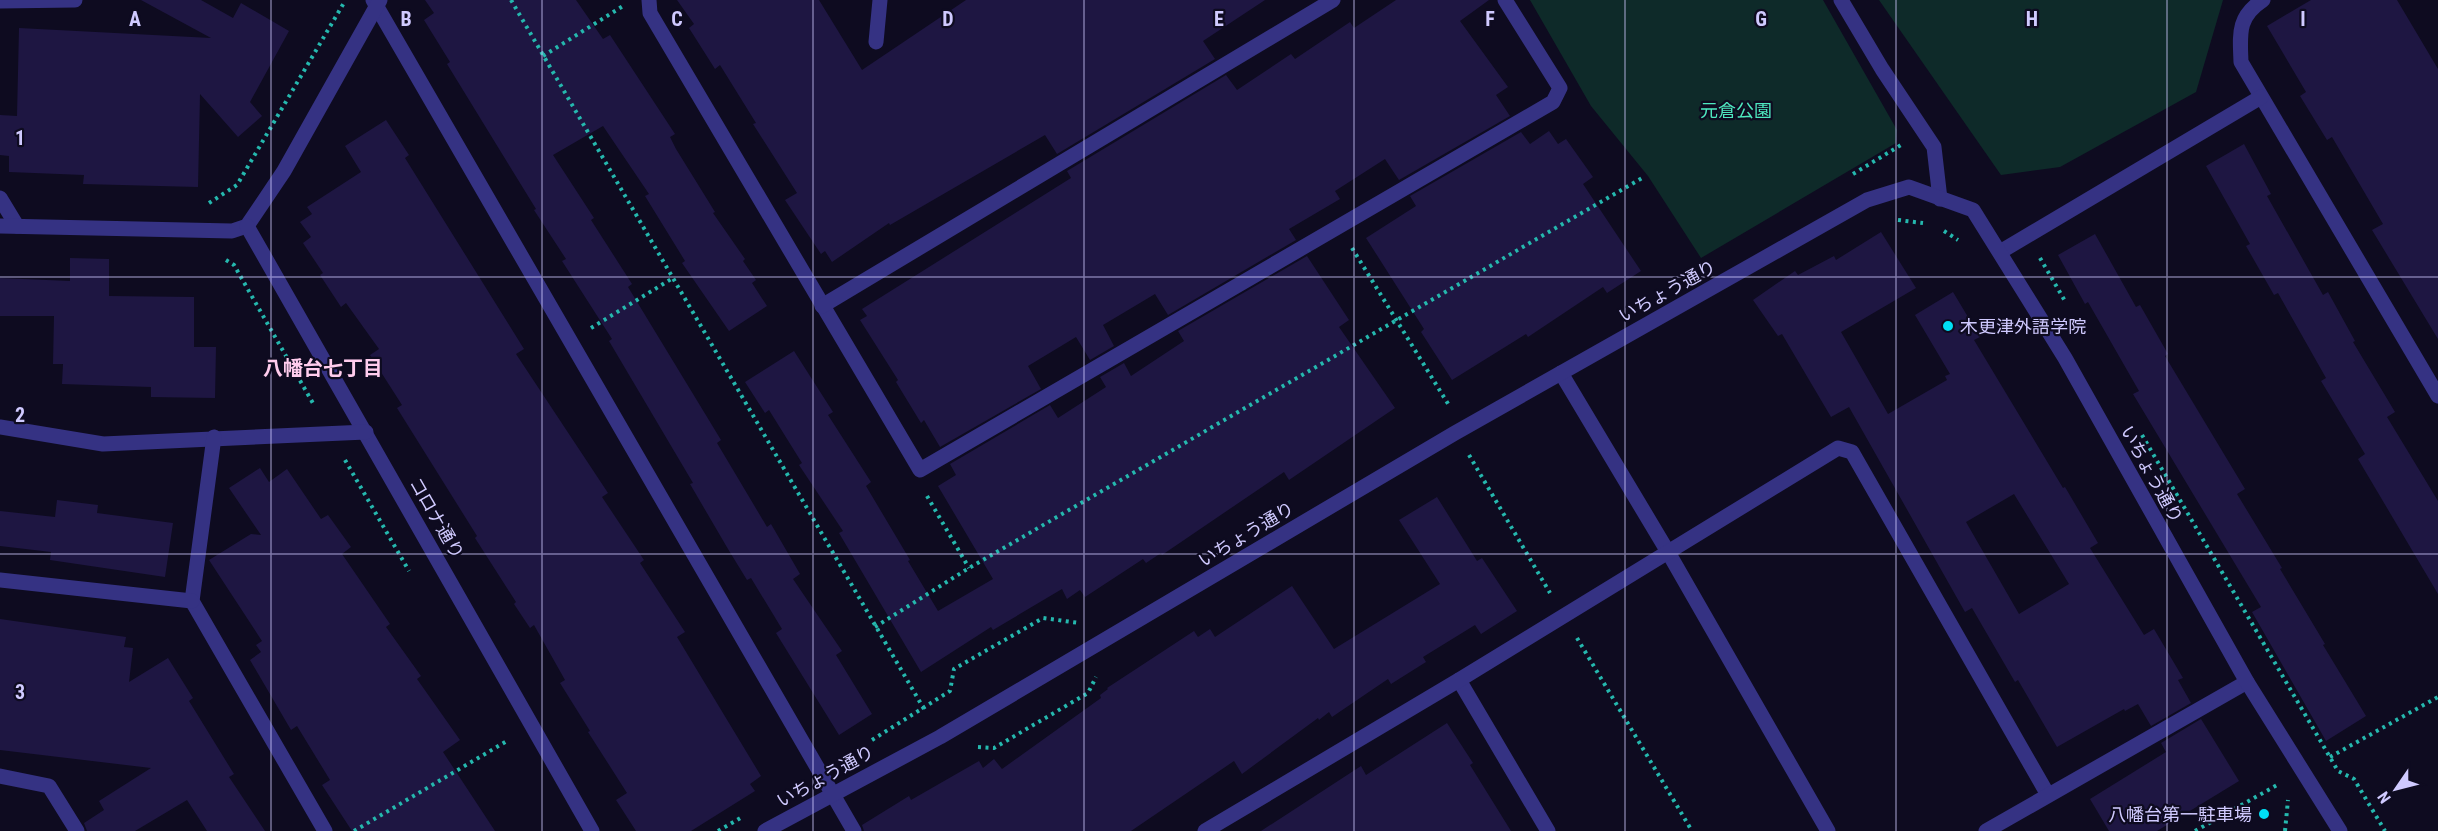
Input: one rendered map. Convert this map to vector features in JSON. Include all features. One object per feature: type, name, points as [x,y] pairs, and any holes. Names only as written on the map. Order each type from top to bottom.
[{"type":"street","points":[[0,1],[75,0]]},
{"type":"street","points":[[649,0],[650,13],[920,470],[1553,102],[1560,88],[1505,0]]},
{"type":"street","points":[[876,42],[880,0]]},
{"type":"street","points":[[822,306],[1334,0]]},
{"type":"street","points":[[1841,0],[1882,69],[1934,147],[1940,198]]},
{"type":"street","points":[[2263,0],[2248,10],[2240,33],[2241,62],[2438,396]]},
{"type":"street","points":[[0,226],[232,231],[248,226],[284,171],[376,2]]},
{"type":"street","points":[[376,2],[854,831]]},
{"type":"street","points":[[2000,252],[2261,98]]},
{"type":"street","name":"いちょう通り","points":[[765,831],[940,737],[1455,433],[1867,201],[1910,188],[1973,210],[2065,358],[2247,682],[2340,831]]},
{"type":"street","points":[[0,198],[16,226]]},
{"type":"street","name":"コロナ通り","points":[[248,226],[592,831]]},
{"type":"street","points":[[1561,373],[1668,552],[1827,831]]},
{"type":"street","points":[[0,427],[103,444],[214,437],[366,432]]},
{"type":"street","points":[[214,437],[192,601],[325,831]]},
{"type":"street","points":[[1205,831],[1459,680],[1838,448],[1852,452],[2048,795]]},
{"type":"street","points":[[0,580],[192,601]]},
{"type":"street","points":[[1459,680],[1548,831]]},
{"type":"street","points":[[1986,831],[2247,682]]},
{"type":"street","points":[[0,776],[49,786],[77,831]]},
{"type":"path","points":[[206,205],[237,185],[345,0]]},
{"type":"path","points":[[511,0],[924,709]]},
{"type":"path","points":[[543,56],[627,4]]},
{"type":"path","points":[[875,627],[969,568],[1642,178]]},
{"type":"path","points":[[1892,221],[1901,220],[1933,226]]},
{"type":"path","points":[[1941,229],[1960,242]]},
{"type":"path","points":[[1348,242],[1450,406],[1440,412]]},
{"type":"path","points":[[2040,249],[2039,255],[2066,303]]},
{"type":"path","points":[[224,258],[234,265],[314,405]]},
{"type":"path","points":[[585,332],[673,278]]},
{"type":"path","points":[[2138,427],[2330,758],[2338,771],[2354,779],[2385,831]]},
{"type":"path","points":[[922,489],[969,568]]},
{"type":"path","points":[[868,742],[950,691],[954,669],[1043,618],[1077,623],[1083,620]]},
{"type":"path","points":[[2330,758],[2438,696]]},
{"type":"path","points":[[354,831],[507,741]]},
{"type":"path","points":[[2195,831],[2278,784]]},
{"type":"green space","name":"元倉公園","points":[[1530,0],[1823,0],[1897,130],[1896,143],[1701,258],[1648,176],[1591,106]]},
{"type":"green space","points":[[1879,0],[2223,0],[2196,92],[2060,167],[2001,175]]},
{"type":"building","points":[[141,0],[201,0],[233,18],[241,3],[289,31],[250,102],[262,116],[238,137],[200,94],[198,187],[83,184],[84,175],[9,172],[9,156],[0,155],[0,115],[17,116],[19,28],[211,38]]},
{"type":"building","points":[[425,0],[576,0],[603,39],[610,35],[675,134],[670,137],[676,149],[715,212],[713,213],[745,259],[743,261],[756,280],[752,283],[767,306],[729,331],[682,263],[685,261],[645,196],[649,194],[603,126],[553,155],[594,218],[591,220],[632,284],[628,287],[721,440],[717,443],[767,527],[771,524],[800,574],[793,579],[842,651],[836,655],[872,714],[839,735],[776,633],[782,629],[751,578],[747,580],[728,549],[690,484],[693,483],[609,341],[612,339],[562,261],[566,259],[447,64],[450,62],[424,20],[434,13]]},
{"type":"building","points":[[677,0],[819,0],[862,70],[966,0],[1265,0],[1203,41],[1215,59],[1057,154],[1045,135],[890,225],[889,223],[832,262],[825,251],[821,254],[785,200],[797,193],[753,124],[756,123],[720,65],[715,69],[689,28],[694,24]]},
{"type":"building","points":[[1396,0],[1489,0],[1460,21],[1508,87],[1496,95],[1510,116],[1399,180],[1385,159],[1335,191],[1340,199],[1289,229],[1296,240],[1168,315],[1155,294],[1103,325],[1114,346],[1090,360],[1076,337],[1028,366],[1041,389],[940,447],[924,420],[921,423],[896,382],[898,380],[860,320],[867,316],[862,309],[1071,178],[1067,171],[1226,75],[1237,90],[1291,54],[1295,59],[1350,22],[1354,28]]},
{"type":"building","points":[[2311,0],[2397,0],[2438,69],[2438,339],[2372,230],[2383,224],[2332,137],[2327,140],[2300,96],[2306,92],[2267,26]]},
{"type":"building","points":[[386,120],[409,155],[405,158],[524,349],[516,354],[608,493],[602,497],[644,560],[640,563],[685,632],[677,637],[761,776],[750,784],[755,791],[691,831],[636,831],[616,800],[627,793],[560,683],[565,680],[534,625],[530,628],[514,604],[516,602],[475,538],[477,536],[397,408],[402,405],[370,355],[379,349],[346,303],[341,307],[320,275],[323,273],[303,243],[311,237],[300,222],[312,214],[307,207],[361,172],[345,146]]},
{"type":"building","points":[[1549,131],[1558,144],[1566,139],[1593,177],[1583,184],[1641,271],[1607,293],[1603,287],[1528,337],[1526,334],[1452,380],[1421,332],[1424,329],[1366,238],[1416,206],[1410,196],[1521,132],[1530,144]]},
{"type":"building","points":[[2244,144],[2271,194],[2267,196],[2323,295],[2328,292],[2355,341],[2353,342],[2395,412],[2387,417],[2438,501],[2438,594],[2358,459],[2365,454],[2321,381],[2326,378],[2278,293],[2274,295],[2246,246],[2250,244],[2206,166]]},
{"type":"building","points":[[1881,232],[1916,288],[1841,332],[1888,414],[1947,380],[1945,376],[1950,374],[1915,315],[1953,292],[1980,337],[1974,340],[2098,543],[2090,548],[2144,635],[2154,629],[2183,678],[2178,680],[2191,703],[2151,726],[2138,704],[2125,711],[2124,709],[2057,747],[2018,680],[2015,682],[1972,608],[1965,612],[1849,407],[1831,417],[1782,334],[1778,336],[1753,300],[1795,271],[1798,275],[1834,256],[1836,260]],"holes":[[[2014,494],[2069,584],[2019,614],[1966,522]]]},
{"type":"building","points":[[2095,234],[2136,307],[2140,305],[2168,354],[2165,356],[2245,489],[2237,494],[2366,716],[2326,741],[2252,612],[2261,607],[2133,394],[2139,391],[2088,302],[2085,304],[2058,255]]},
{"type":"building","points":[[1307,256],[1349,320],[1339,327],[1395,408],[1289,480],[1284,472],[1162,555],[1161,553],[1146,563],[1143,559],[1085,597],[1080,590],[1067,599],[1062,589],[993,630],[991,627],[921,672],[839,533],[843,531],[799,465],[802,463],[769,410],[765,413],[745,382],[794,351],[833,412],[828,415],[871,482],[866,486],[938,611],[993,579],[938,486],[956,475],[950,464],[1050,405],[1058,418],[1106,387],[1100,377],[1124,363],[1131,376],[1184,341],[1178,331]]},
{"type":"building","points":[[70,258],[109,259],[109,296],[194,297],[194,347],[216,347],[215,398],[151,397],[151,387],[62,384],[63,364],[53,364],[54,316],[0,316],[0,278],[70,281]]},
{"type":"building","points":[[260,468],[269,482],[287,469],[321,519],[328,515],[351,547],[342,554],[390,624],[386,627],[421,676],[417,679],[460,740],[443,752],[495,831],[352,831],[322,785],[330,780],[297,726],[291,730],[250,660],[261,652],[256,645],[262,641],[209,560],[251,534],[261,535],[229,488]]},
{"type":"building","points":[[1437,497],[1477,561],[1482,558],[1517,611],[1481,634],[1475,625],[1423,657],[1426,662],[1391,684],[1388,679],[1332,717],[1329,712],[1319,720],[1318,718],[1242,774],[1234,761],[1131,831],[864,831],[862,825],[909,796],[911,800],[979,761],[983,768],[994,759],[1002,769],[1101,698],[1100,695],[1107,688],[1194,631],[1198,637],[1210,629],[1215,637],[1292,586],[1334,649],[1440,584],[1399,520]]},
{"type":"building","points":[[57,500],[98,505],[97,513],[173,523],[165,577],[50,560],[51,552],[0,546],[0,511],[55,517]]},
{"type":"building","points":[[0,619],[126,637],[124,647],[133,648],[129,682],[168,658],[193,698],[189,701],[234,774],[229,777],[265,831],[207,831],[187,800],[135,831],[87,831],[84,823],[104,810],[99,801],[151,768],[0,750]]},
{"type":"building","points":[[2201,719],[2239,781],[2157,831],[2109,831],[2090,799],[2166,752],[2161,743]]},
{"type":"building","points":[[1447,723],[1473,763],[1470,765],[1511,831],[1261,831],[1361,766],[1366,775]]},
{"type":"place","name":"木更津外語学院","points":[[1948,326]]},
{"type":"place","name":"八幡台第一駐車場","points":[[2264,814]]},
{"type":"district","name":"八幡台七丁目","points":[[323,368]]}]
